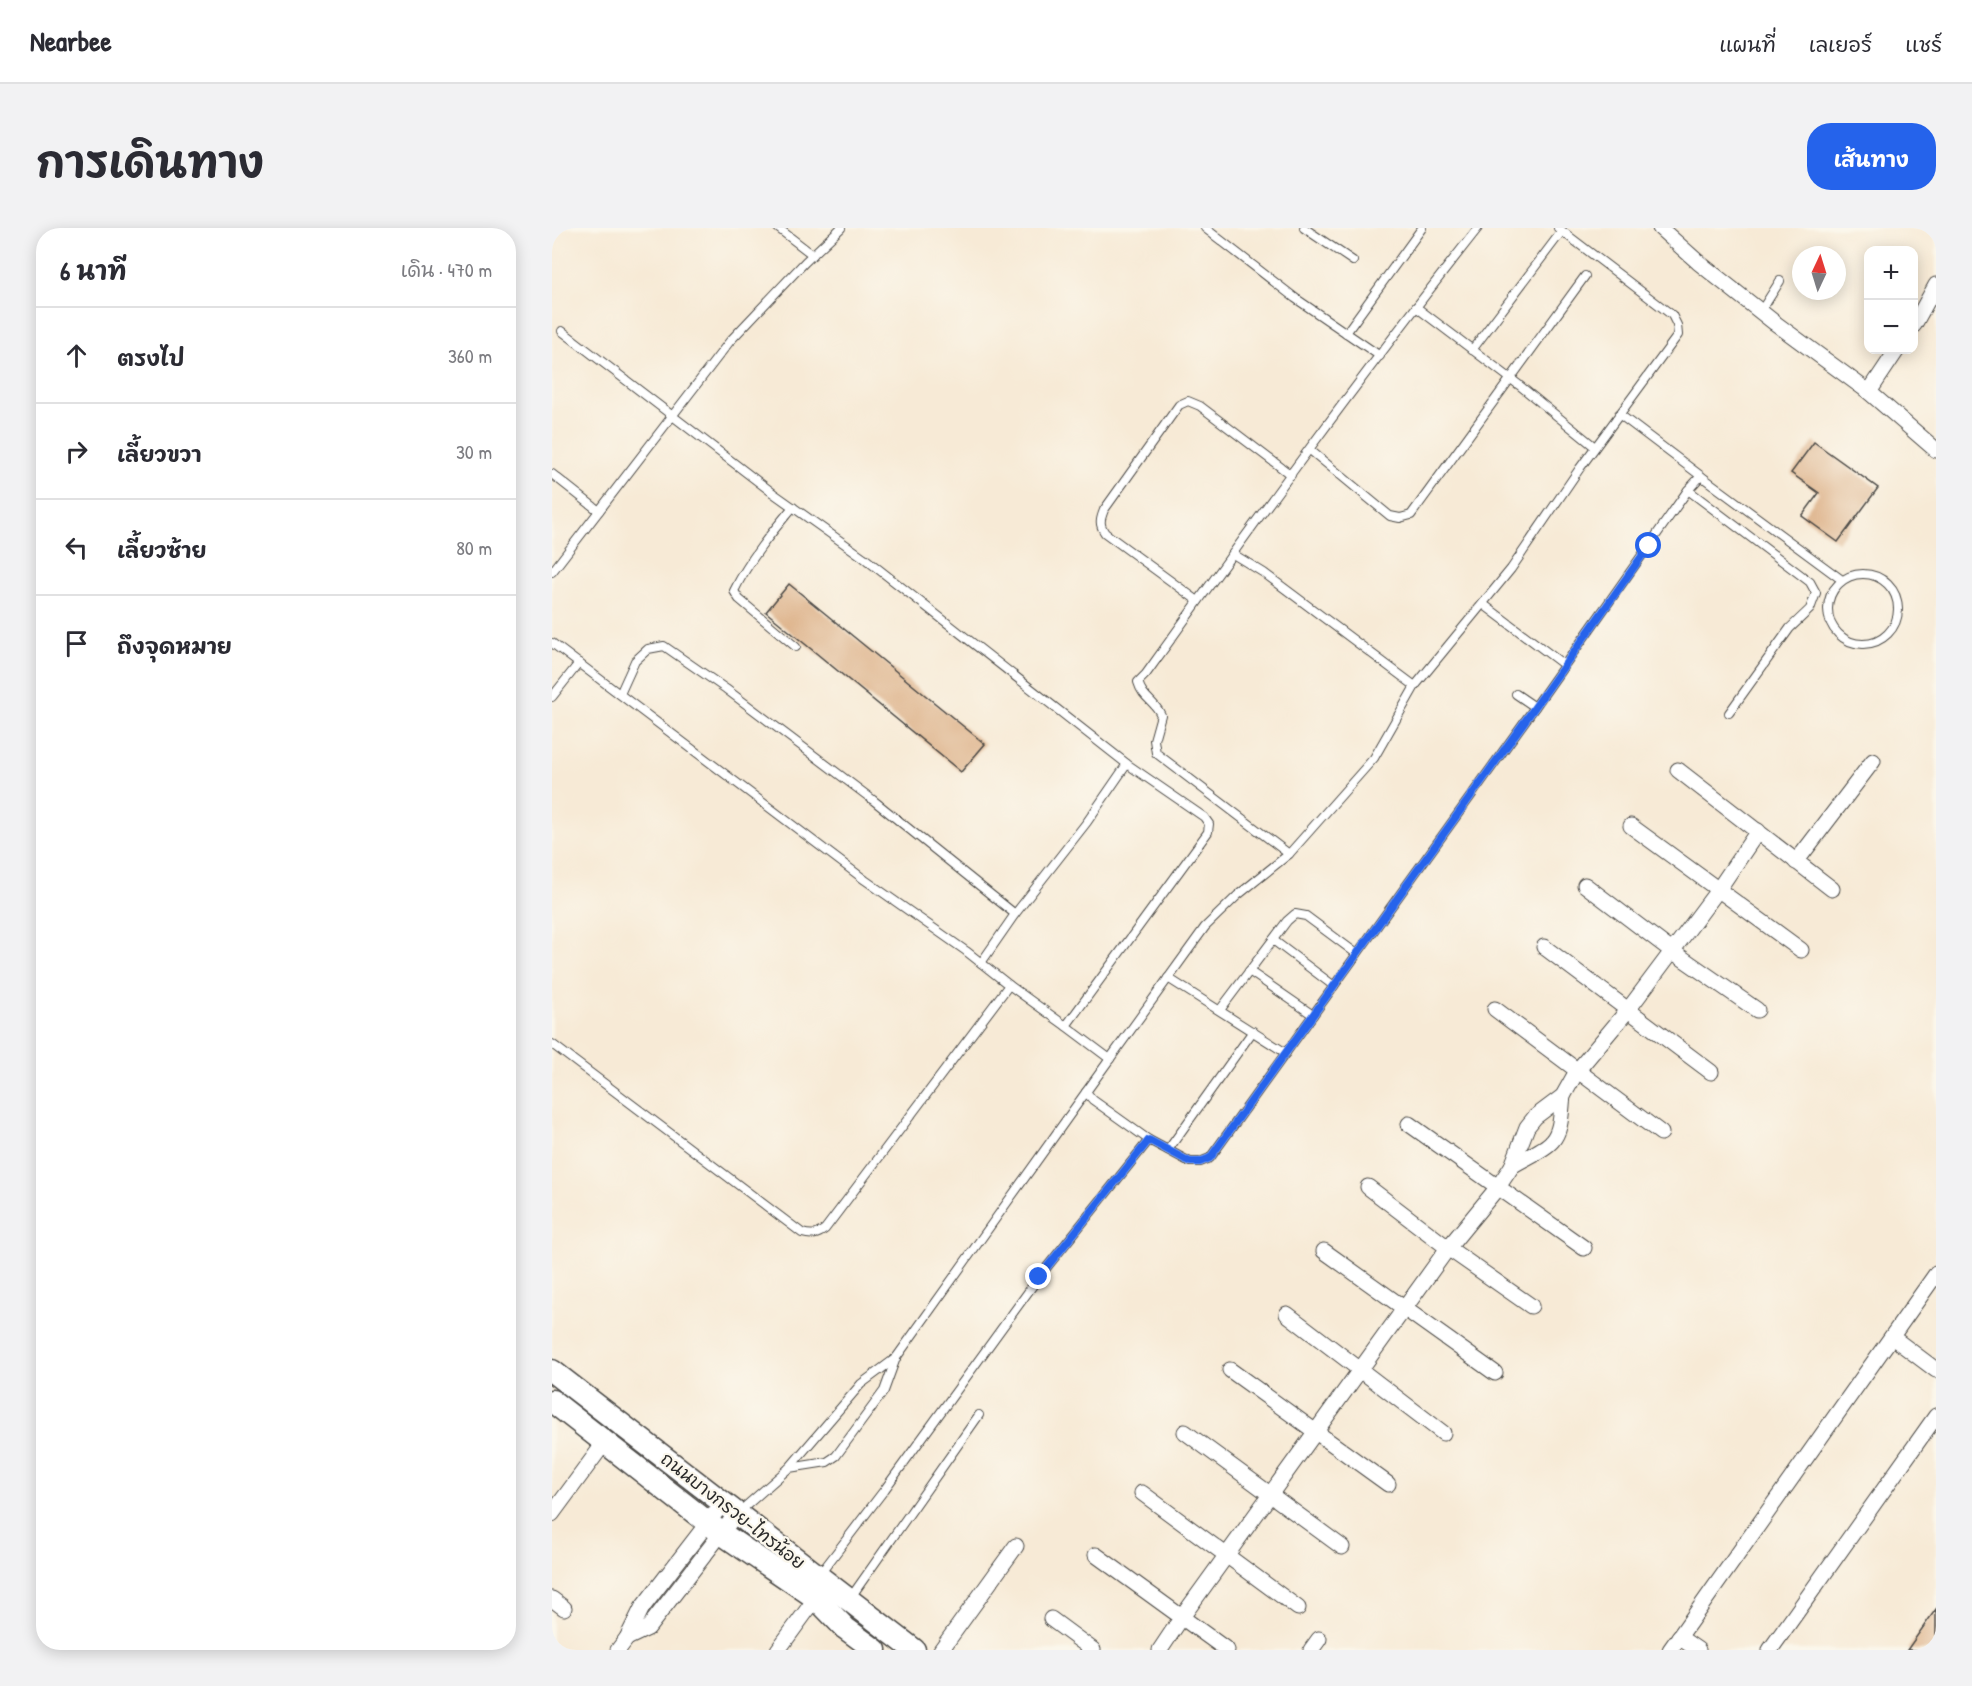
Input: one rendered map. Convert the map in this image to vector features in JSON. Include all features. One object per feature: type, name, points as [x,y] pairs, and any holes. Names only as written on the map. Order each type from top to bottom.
[{"type":"main road","name":"ถนนบางกรวย-ไทรน้อย","points":[[552,1371],[729,1509],[817,1587],[845,1628],[875,1650]]},
{"type":"main road","name":"ถนนบางกรวย-ไทรน้อย","points":[[552,1401],[714,1527],[817,1587],[849,1601],[914,1650]]},
{"type":"street","points":[[1660,228],[1698,262],[1869,392],[1936,450]]},
{"type":"street","points":[[1918,318],[1936,285]]},
{"type":"street","points":[[1869,392],[1894,354]]},
{"type":"street","points":[[1796,862],[1873,761]]},
{"type":"street","points":[[1678,770],[1832,890]]},
{"type":"street","points":[[1631,826],[1801,950]]},
{"type":"street","points":[[1512,1166],[1548,1146],[1554,1140],[1563,1096],[1577,1071],[1628,1010],[1718,890],[1758,831]]},
{"type":"street","points":[[1585,885],[1672,951],[1757,1010]]},
{"type":"street","points":[[1544,947],[1711,1072]]},
{"type":"street","points":[[1495,1009],[1661,1133]]},
{"type":"street","points":[[1160,1650],[1448,1248],[1498,1186],[1512,1166],[1527,1127],[1540,1113],[1563,1096]]},
{"type":"street","points":[[1409,1124],[1584,1248]]},
{"type":"street","points":[[1368,1187],[1448,1248],[1531,1306]]},
{"type":"street","points":[[1324,1251],[1495,1373]]},
{"type":"street","points":[[1670,1650],[1936,1274]]},
{"type":"street","points":[[1287,1314],[1443,1433]]},
{"type":"street","points":[[1892,1337],[1936,1370]]},
{"type":"street","points":[[1230,1370],[1388,1484]]},
{"type":"street","points":[[1770,1650],[1936,1416]]},
{"type":"street","points":[[1185,1432],[1342,1547]]},
{"type":"street","points":[[552,1514],[605,1442]]},
{"type":"street","points":[[1142,1493],[1298,1608]]},
{"type":"street","points":[[623,1644],[648,1628],[714,1527],[729,1509]]},
{"type":"street","points":[[941,1650],[1016,1546]]},
{"type":"street","points":[[1096,1555],[1227,1650]]},
{"type":"street","points":[[778,1650],[817,1587]]},
{"type":"street","points":[[1051,1619],[1093,1650]]},
{"type":"street","points":[[1679,1637],[1698,1650]]},
{"type":"lane","points":[[778,228],[813,255]]},
{"type":"lane","points":[[552,572],[730,341],[841,228]]},
{"type":"lane","points":[[1204,228],[1295,298],[1380,356]]},
{"type":"lane","points":[[1304,228],[1353,261]]},
{"type":"lane","points":[[1346,333],[1422,228]]},
{"type":"lane","points":[[1289,855],[1156,753],[1154,740],[1161,715],[1156,705],[1142,694],[1138,682],[1416,307],[1478,228]]},
{"type":"lane","points":[[789,1467],[826,1462],[836,1456],[884,1391],[896,1358],[1205,927],[1238,895],[1289,855],[1374,758],[1415,686],[1511,569],[1618,414],[1678,335],[1677,325],[1672,315],[1560,229],[1472,350]]},
{"type":"lane","points":[[1310,450],[1390,516],[1400,518],[1411,515],[1585,276]]},
{"type":"lane","points":[[1761,311],[1780,281]]},
{"type":"lane","points":[[1416,307],[1595,447]]},
{"type":"lane","points":[[562,331],[862,557],[1127,764],[1204,817],[1209,824],[1208,832],[1066,1026]]},
{"type":"lane","points":[[1198,601],[1105,533],[1100,520],[1104,510],[1179,405],[1188,401],[1200,406],[1291,475]]},
{"type":"lane","points":[[1618,414],[1842,580]]},
{"type":"lane","points":[[552,474],[599,511]]},
{"type":"lane","points":[[1086,1092],[1093,1100],[1149,1140],[1190,1162],[1200,1162],[1210,1158],[1535,707],[1688,490],[1701,476]]},
{"type":"lane","points":[[1688,490],[1810,582],[1815,593],[1810,609],[1790,628],[1729,713]]},
{"type":"lane","points":[[793,507],[769,535],[734,591],[739,599],[796,647]]},
{"type":"lane","points":[[1233,554],[1264,573],[1415,686]]},
{"type":"lane","points":[[1865,573],[1886,582],[1894,591],[1898,602],[1898,614],[1888,634],[1878,641],[1867,644],[1844,639],[1835,631],[1829,621],[1827,610],[1829,598],[1834,588],[1842,580],[1865,573]]},
{"type":"lane","points":[[1483,604],[1564,665]]},
{"type":"lane","points":[[552,643],[865,880],[1110,1059]]},
{"type":"lane","points":[[620,694],[635,661],[648,649],[664,646],[726,689],[873,800],[1015,914]]},
{"type":"lane","points":[[552,697],[579,663]]},
{"type":"lane","points":[[1516,694],[1535,707]]},
{"type":"lane","points":[[981,963],[1015,914],[1087,822],[1127,764]]},
{"type":"lane","points":[[1220,1010],[1287,921],[1296,914],[1306,916],[1357,954]]},
{"type":"lane","points":[[1273,940],[1334,986]]},
{"type":"lane","points":[[1250,971],[1313,1016]]},
{"type":"lane","points":[[1168,978],[1287,1053]]},
{"type":"lane","points":[[552,1044],[802,1233],[810,1236],[825,1229],[1008,985]]},
{"type":"lane","points":[[1168,1150],[1253,1031]]},
{"type":"lane","points":[[817,1587],[1039,1277],[1149,1140]]},
{"type":"lane","points":[[729,1509],[789,1467],[861,1384],[896,1358]]},
{"type":"lane","points":[[849,1601],[979,1415]]},
{"type":"building","points":[[1814,442],[1878,488],[1838,542],[1802,516],[1819,493],[1791,473]]},
{"type":"building","points":[[789,584],[985,744],[961,772],[766,612]]},
{"type":"building","points":[[1936,1609],[1936,1650],[1907,1650]]},
{"type":"route","points":[[1039,1277],[1149,1140],[1190,1162],[1200,1162],[1210,1158],[1649,546]]}]
